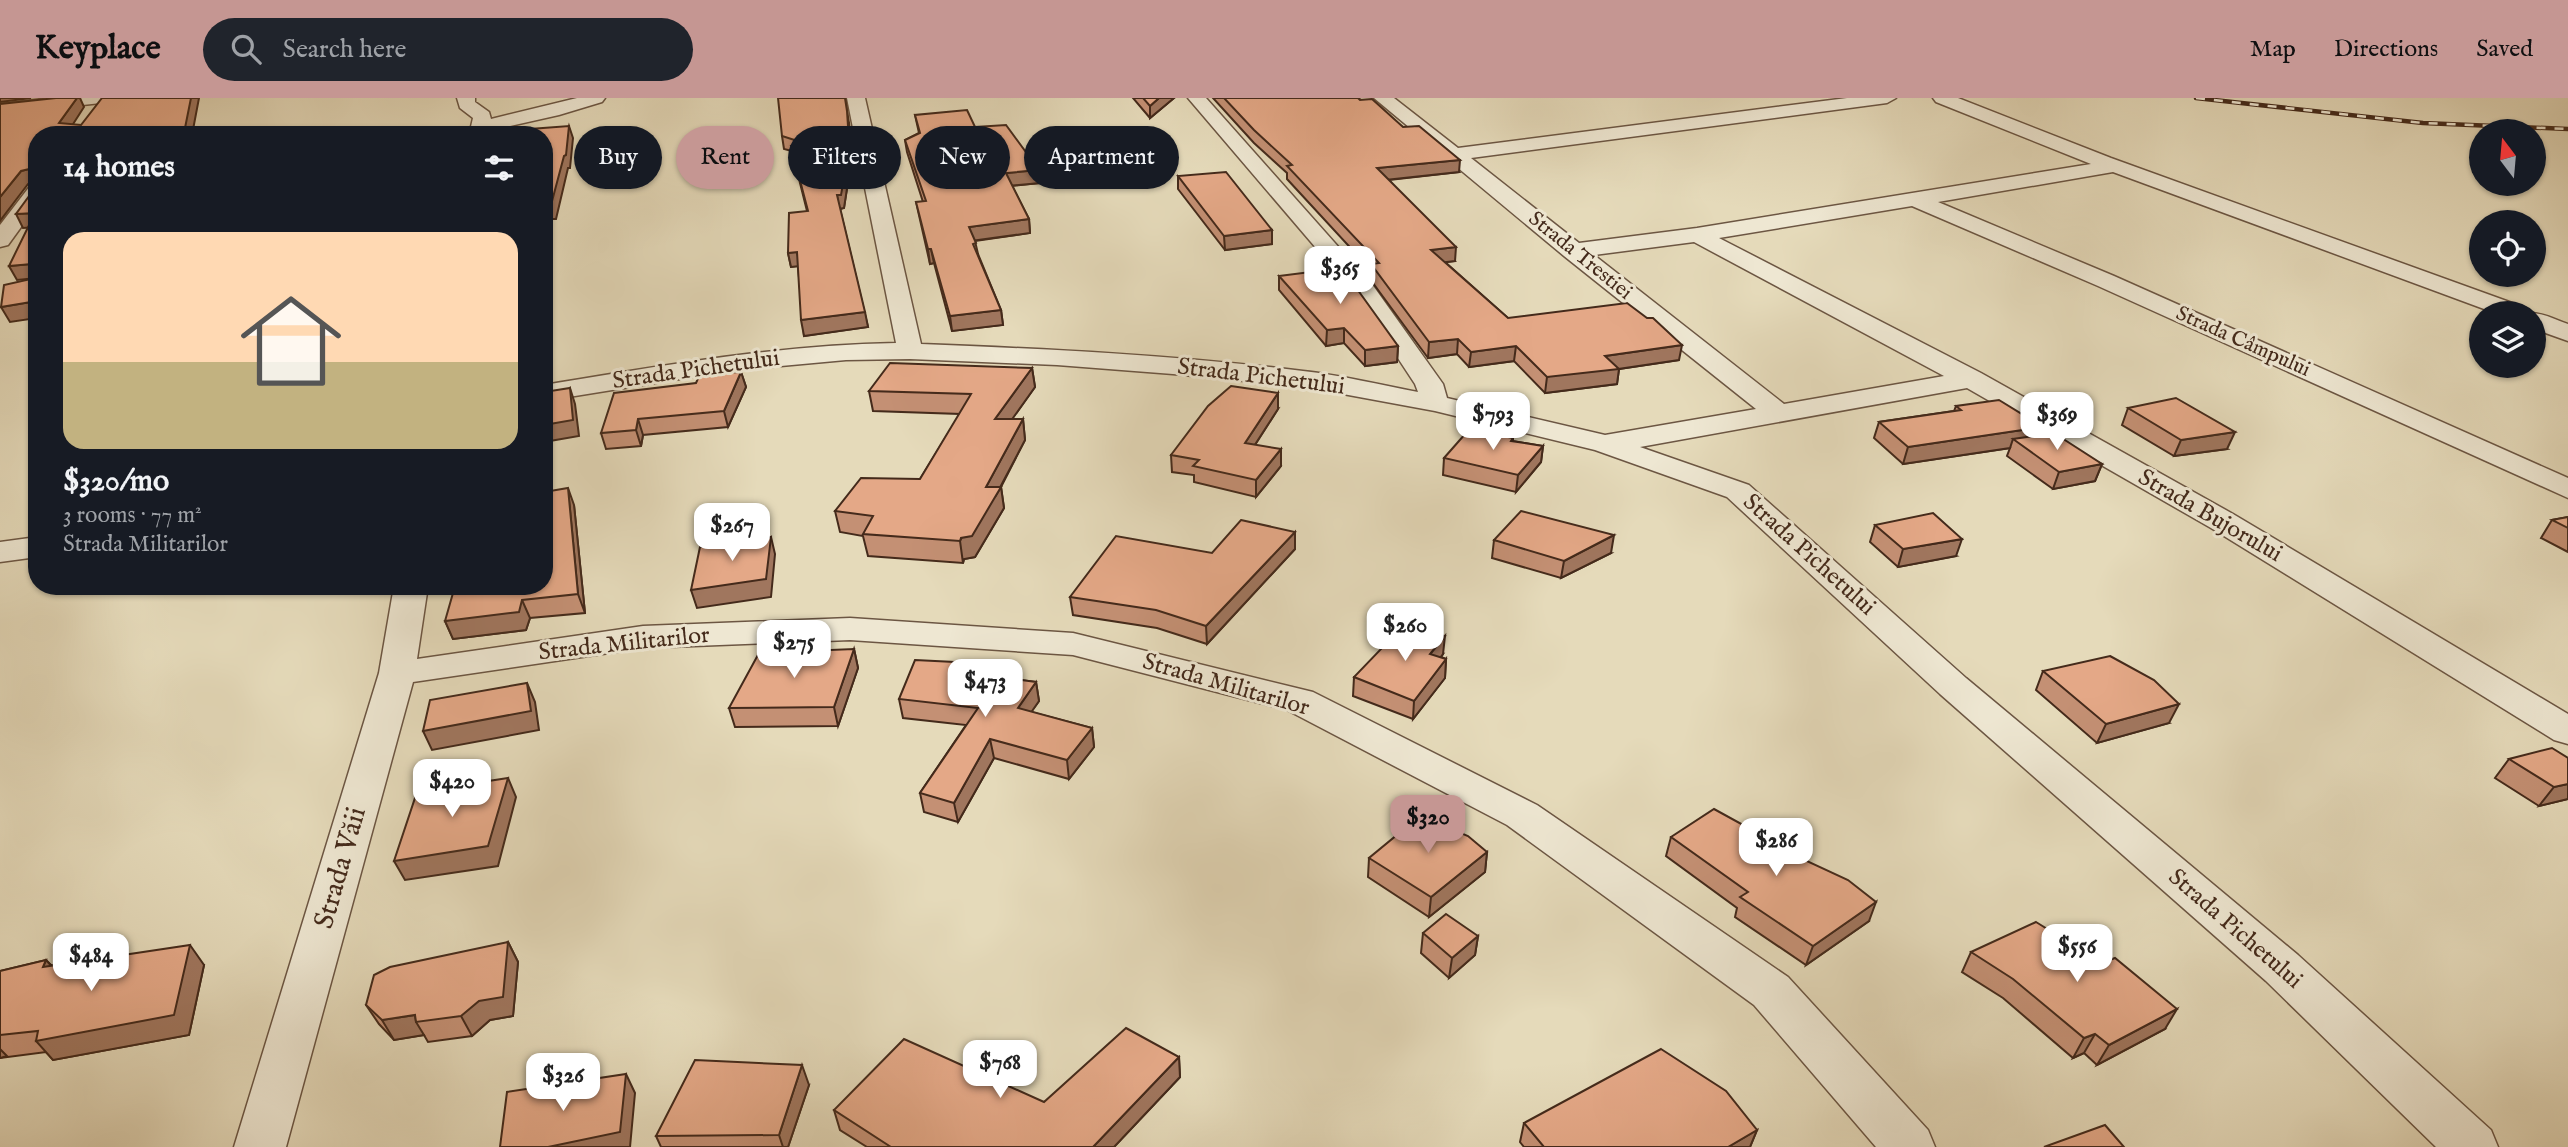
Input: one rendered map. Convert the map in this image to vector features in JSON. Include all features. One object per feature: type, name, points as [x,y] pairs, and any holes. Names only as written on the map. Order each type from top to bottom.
[{"type":"street","points":[[0,109],[103,98]]},
{"type":"street","points":[[90,116],[103,98]]},
{"type":"street","points":[[466,98],[466,104],[483,116],[480,126]]},
{"type":"street","points":[[498,126],[596,98]]},
{"type":"street","points":[[856,98],[910,351]]},
{"type":"street","points":[[1197,98],[1366,292],[1429,384],[1435,403]]},
{"type":"street","name":"Strada Trestiei","points":[[1383,98],[1778,413]]},
{"type":"street","points":[[1453,155],[1887,98]]},
{"type":"street","points":[[1942,98],[2115,166],[2484,301]]},
{"type":"street","points":[[1572,251],[1697,235],[2115,166]]},
{"type":"street","name":"Strada Câmpului","points":[[1916,200],[2106,281],[2568,489]]},
{"type":"street","points":[[0,240],[28,202]]},
{"type":"street","name":"Strada Bujorului","points":[[1697,235],[1971,379],[2222,521],[2568,731]]},
{"type":"street","points":[[2546,325],[2568,333]]},
{"type":"street","name":"Strada Pichetului","points":[[553,392],[736,362],[846,352],[910,351],[1057,357],[1305,379],[1435,403],[1605,444],[1738,491],[1953,686],[2282,968],[2472,1147]]},
{"type":"street","points":[[1605,444],[1971,379]]},
{"type":"street","points":[[0,552],[28,548]]},
{"type":"street","name":"Strada Văii","points":[[260,1147],[397,673],[410,595]]},
{"type":"street","name":"Strada Militarilor","points":[[397,673],[643,637],[850,629],[1073,644],[1300,701],[1522,815],[1771,991],[1909,1147]]},
{"type":"building","points":[[77,98],[59,123],[81,125],[102,98],[191,98],[185,126],[28,126],[28,169],[21,171],[0,197],[0,104]]},
{"type":"building","points":[[778,98],[845,98],[848,126],[788,126],[788,138],[782,136]]},
{"type":"building","points":[[1143,98],[1159,98],[1150,106]]},
{"type":"building","points":[[1224,98],[1372,99],[1403,127],[1419,126],[1460,160],[1377,168],[1456,247],[1431,250],[1508,318],[1627,303],[1647,318],[1653,318],[1682,345],[1605,356],[1619,369],[1547,377],[1516,346],[1471,352],[1458,339],[1429,342],[1371,264],[1379,263],[1287,166],[1292,165]]},
{"type":"building","points":[[967,110],[975,126],[918,126],[915,115]]},
{"type":"building","points":[[569,126],[566,155],[553,197],[553,127]]},
{"type":"building","points":[[1010,130],[1024,150],[1024,171],[1010,173]]},
{"type":"building","points":[[915,135],[915,169],[905,140]]},
{"type":"building","points":[[1226,172],[1272,230],[1224,236],[1179,176]]},
{"type":"building","points":[[1010,181],[1029,219],[969,227],[976,243],[973,244],[1001,310],[950,316],[916,202],[926,201],[922,189],[1010,189]]},
{"type":"building","points":[[802,189],[842,189],[841,195],[837,195],[865,312],[801,320],[797,252],[788,253],[789,213],[808,211]]},
{"type":"building","points":[[28,198],[28,213],[16,214]]},
{"type":"building","points":[[28,227],[28,264],[9,266]]},
{"type":"building","points":[[1342,268],[1398,346],[1365,350],[1344,328],[1327,330],[1279,276]]},
{"type":"building","points":[[28,280],[28,302],[1,307],[4,285]]},
{"type":"building","points":[[890,363],[1032,368],[995,419],[1023,419],[986,487],[1001,487],[972,536],[961,538],[960,541],[863,534],[873,516],[835,511],[861,478],[920,479],[971,394],[869,391]]},
{"type":"building","points":[[741,372],[724,411],[638,419],[636,430],[601,433],[614,393],[696,383],[700,374]]},
{"type":"building","points":[[1231,386],[1278,393],[1245,443],[1281,449],[1256,480],[1193,466],[1199,460],[1171,455],[1208,406]]},
{"type":"building","points":[[570,388],[573,420],[553,423],[553,391]]},
{"type":"building","points":[[2176,398],[2235,432],[2181,440],[2128,408]]},
{"type":"building","points":[[1999,400],[2043,427],[1908,447],[1879,422],[1961,410],[1956,406]]},
{"type":"building","points":[[1479,431],[1513,438],[1511,441],[1543,446],[1518,475],[1444,458],[1466,433]]},
{"type":"building","points":[[2054,433],[2102,464],[2059,472],[2013,439]]},
{"type":"building","points":[[568,488],[578,594],[522,600],[519,612],[445,621],[452,595],[553,595],[553,490]]},
{"type":"building","points":[[1521,511],[1614,535],[1564,561],[1494,540]]},
{"type":"building","points":[[1933,513],[1962,539],[1903,549],[1875,525]]},
{"type":"building","points":[[2568,517],[2568,528],[2552,520]]},
{"type":"building","points":[[1241,520],[1295,532],[1206,626],[1156,610],[1070,597],[1116,536],[1212,553]]},
{"type":"building","points":[[771,537],[766,579],[691,590],[700,547]]},
{"type":"building","points":[[1404,625],[1445,636],[1430,654],[1446,659],[1414,701],[1354,677]]},
{"type":"building","points":[[854,649],[834,707],[729,708],[759,653]]},
{"type":"building","points":[[2110,656],[2154,680],[2179,704],[2106,724],[2043,671]]},
{"type":"building","points":[[915,660],[994,664],[987,675],[1036,682],[1018,708],[1092,728],[1067,760],[990,739],[954,803],[920,793],[978,708],[899,699]]},
{"type":"building","points":[[527,683],[531,711],[423,731],[430,700]]},
{"type":"building","points":[[2552,748],[2568,758],[2568,784],[2554,787],[2509,759]]},
{"type":"building","points":[[508,778],[488,846],[394,861],[417,792]]},
{"type":"building","points":[[1714,809],[1756,832],[1751,835],[1848,880],[1876,902],[1813,946],[1740,897],[1748,892],[1671,837]]},
{"type":"building","points":[[1420,816],[1468,836],[1487,852],[1431,897],[1369,858]]},
{"type":"building","points":[[1446,914],[1478,936],[1452,958],[1423,933]]},
{"type":"building","points":[[2036,922],[2102,963],[2115,958],[2177,1009],[2109,1045],[2095,1034],[2084,1038],[2013,979],[1971,952]]},
{"type":"building","points":[[508,942],[503,997],[479,1001],[461,1016],[416,1022],[415,1015],[382,1020],[366,1005],[374,975],[390,967]]},
{"type":"building","points":[[190,945],[174,1015],[36,1041],[38,1031],[0,1035],[0,971],[46,960],[43,967]]},
{"type":"building","points":[[1126,1028],[1179,1057],[1093,1147],[891,1147],[834,1110],[904,1039],[1044,1102]]},
{"type":"building","points":[[1661,1049],[1726,1091],[1757,1130],[1728,1147],[1544,1147],[1524,1123]]},
{"type":"building","points":[[695,1060],[802,1065],[779,1135],[656,1136]]},
{"type":"building","points":[[626,1074],[620,1132],[548,1147],[500,1147],[507,1092]]},
{"type":"building","points":[[2105,1125],[2124,1147],[2044,1147]]},
{"type":"railway","points":[[2196,98],[2423,123],[2568,129]]}]
